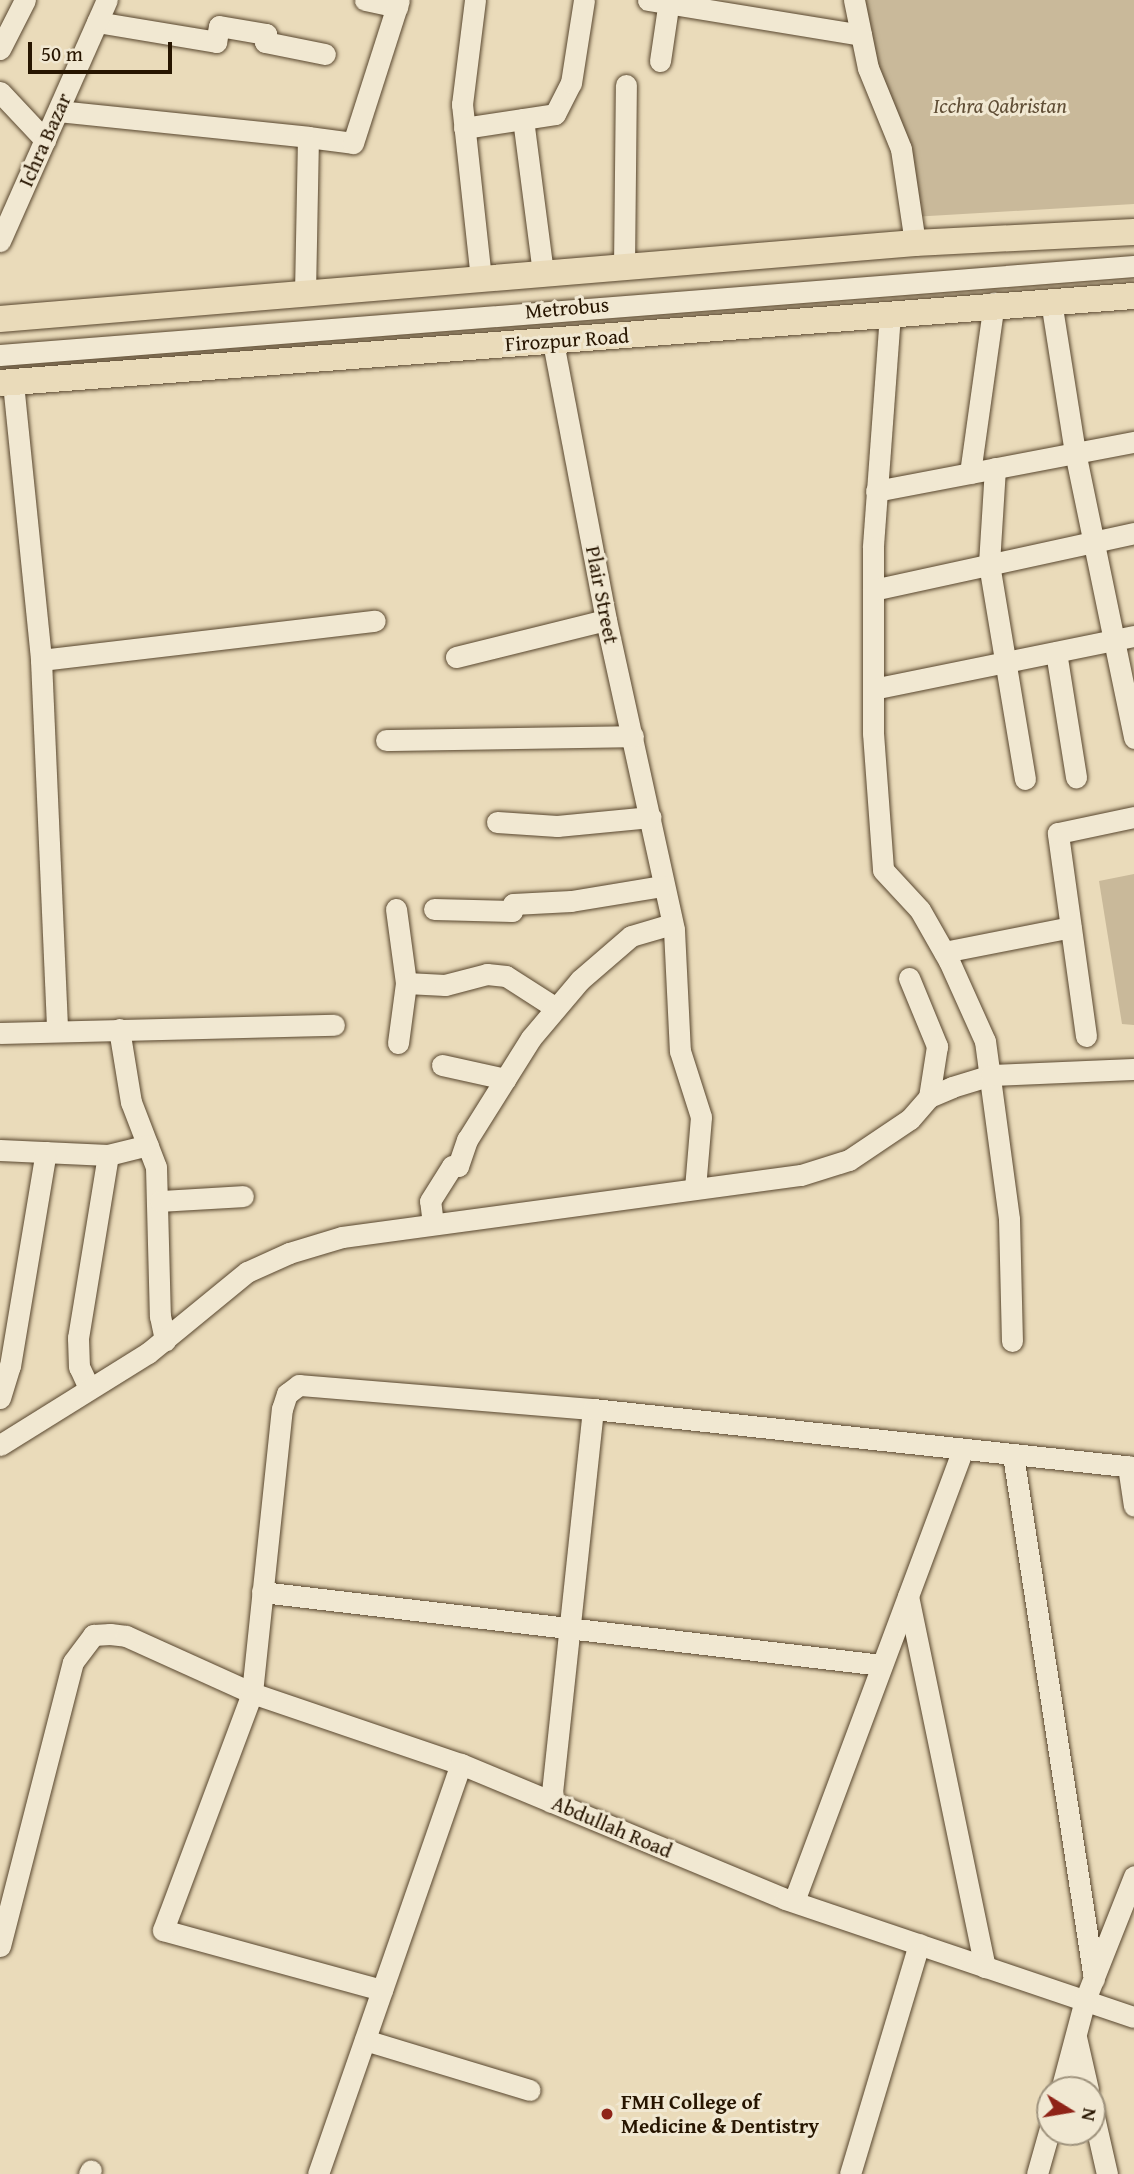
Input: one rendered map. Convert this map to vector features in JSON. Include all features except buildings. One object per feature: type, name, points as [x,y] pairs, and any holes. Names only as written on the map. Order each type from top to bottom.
[{"type":"main road","points":[[0,319],[915,243],[1134,232]]},
{"type":"main road","points":[[1011,237],[1051,250],[1134,245]]},
{"type":"main road","points":[[993,303],[1051,292],[1134,286]]},
{"type":"main road","name":"Firozpur Road","points":[[7,383],[553,342],[993,303],[1134,296]]},
{"type":"street","points":[[0,49],[24,0]]},
{"type":"street","name":"Ichra Bazar","points":[[0,241],[6,208],[45,141],[107,0]]},
{"type":"street","points":[[58,111],[354,143],[398,3],[365,0]]},
{"type":"street","points":[[475,0],[463,81],[464,128],[481,279]]},
{"type":"street","points":[[464,128],[555,114],[571,83],[584,0]]},
{"type":"street","points":[[854,0],[868,68],[901,149],[915,243]]},
{"type":"street","points":[[660,61],[662,1],[861,35]]},
{"type":"street","points":[[97,22],[216,42],[219,26],[266,34],[265,42],[325,54]]},
{"type":"street","points":[[624,267],[626,85]]},
{"type":"street","points":[[0,92],[45,141]]},
{"type":"street","points":[[523,119],[543,274]]},
{"type":"street","points":[[305,295],[308,137]]},
{"type":"street","name":"Metrobus","points":[[0,355],[1134,266]]},
{"type":"street","points":[[1051,301],[1075,453],[1094,541],[1124,638],[1134,738]]},
{"type":"street","points":[[970,473],[993,303]]},
{"type":"street","points":[[890,314],[876,491],[873,590],[873,689],[883,870],[920,910],[944,952],[985,1041],[1009,1219],[1012,1341]]},
{"type":"street","name":"Plair Street","points":[[553,342],[606,620],[651,817],[672,924],[680,1051],[701,1118],[695,1188]]},
{"type":"street","points":[[7,383],[41,660],[57,1031]]},
{"type":"street","points":[[876,491],[1134,442]]},
{"type":"street","points":[[995,468],[989,564],[1008,660],[1025,779]]},
{"type":"street","points":[[873,590],[1134,533]]},
{"type":"street","points":[[456,657],[606,620]]},
{"type":"street","points":[[41,660],[375,621]]},
{"type":"street","points":[[873,689],[1124,638]]},
{"type":"street","points":[[1056,652],[1076,777]]},
{"type":"street","points":[[386,740],[633,736]]},
{"type":"street","points":[[498,822],[557,826],[651,817]]},
{"type":"street","points":[[1086,1036],[1058,833],[1134,817]]},
{"type":"street","points":[[434,909],[512,911],[513,904],[571,901],[663,886]]},
{"type":"street","points":[[396,909],[406,983],[398,1043]]},
{"type":"street","points":[[433,1224],[430,1200],[452,1166],[458,1166],[467,1140],[505,1079],[556,1008],[580,979],[632,936],[672,924]]},
{"type":"street","points":[[944,952],[1071,927]]},
{"type":"street","points":[[406,983],[445,985],[487,974],[506,976],[556,1008]]},
{"type":"street","points":[[909,978],[937,1046],[929,1097]]},
{"type":"street","points":[[0,1033],[334,1025]]},
{"type":"street","points":[[119,1029],[131,1102],[156,1167],[160,1200],[157,1234],[165,1340]]},
{"type":"street","points":[[442,1065],[505,1079]]},
{"type":"street","points":[[0,1445],[165,1340],[247,1272],[289,1253],[342,1237],[801,1175],[849,1160],[910,1119],[929,1097],[991,1075],[1134,1069]]},
{"type":"street","points":[[0,1150],[108,1156],[148,1144]]},
{"type":"street","points":[[0,1398],[10,1366],[46,1152]]},
{"type":"street","points":[[89,1388],[79,1367],[78,1338],[108,1156]]},
{"type":"street","points":[[160,1200],[243,1196]]},
{"type":"street","points":[[382,1990],[163,1930],[252,1693],[282,1409],[287,1394],[299,1385],[593,1409],[962,1451],[1131,1466],[1134,1506]]},
{"type":"street","points":[[551,1802],[593,1409]]},
{"type":"street","points":[[794,1902],[962,1451]]},
{"type":"street","points":[[1013,1455],[1094,1979]]},
{"type":"street","points":[[262,1592],[882,1665]]},
{"type":"street","points":[[908,1596],[985,1967]]},
{"type":"street","name":"Abdullah Road","points":[[0,1946],[74,1662],[93,1635],[126,1636],[252,1693],[461,1764],[794,1902],[1134,2017]]},
{"type":"street","points":[[318,2174],[461,1764]]},
{"type":"street","points":[[1065,2076],[1085,2000],[1134,1876]]},
{"type":"street","points":[[850,2174],[919,1944]]},
{"type":"street","points":[[1076,2035],[1085,2076]]},
{"type":"street","points":[[365,2040],[530,2090]]},
{"type":"street","points":[[1037,2174],[1045,2146]]},
{"type":"street","points":[[1101,2146],[1107,2174]]},
{"type":"green space","name":"Icchra Qabristan","points":[[854,0],[1134,0],[1134,204],[912,217]]},
{"type":"green space","points":[[1134,874],[1134,1025],[1122,1024],[1099,881]]},
{"type":"place","name":"FMH College of Medicine & Dentistry","points":[[607,2114]]}]
